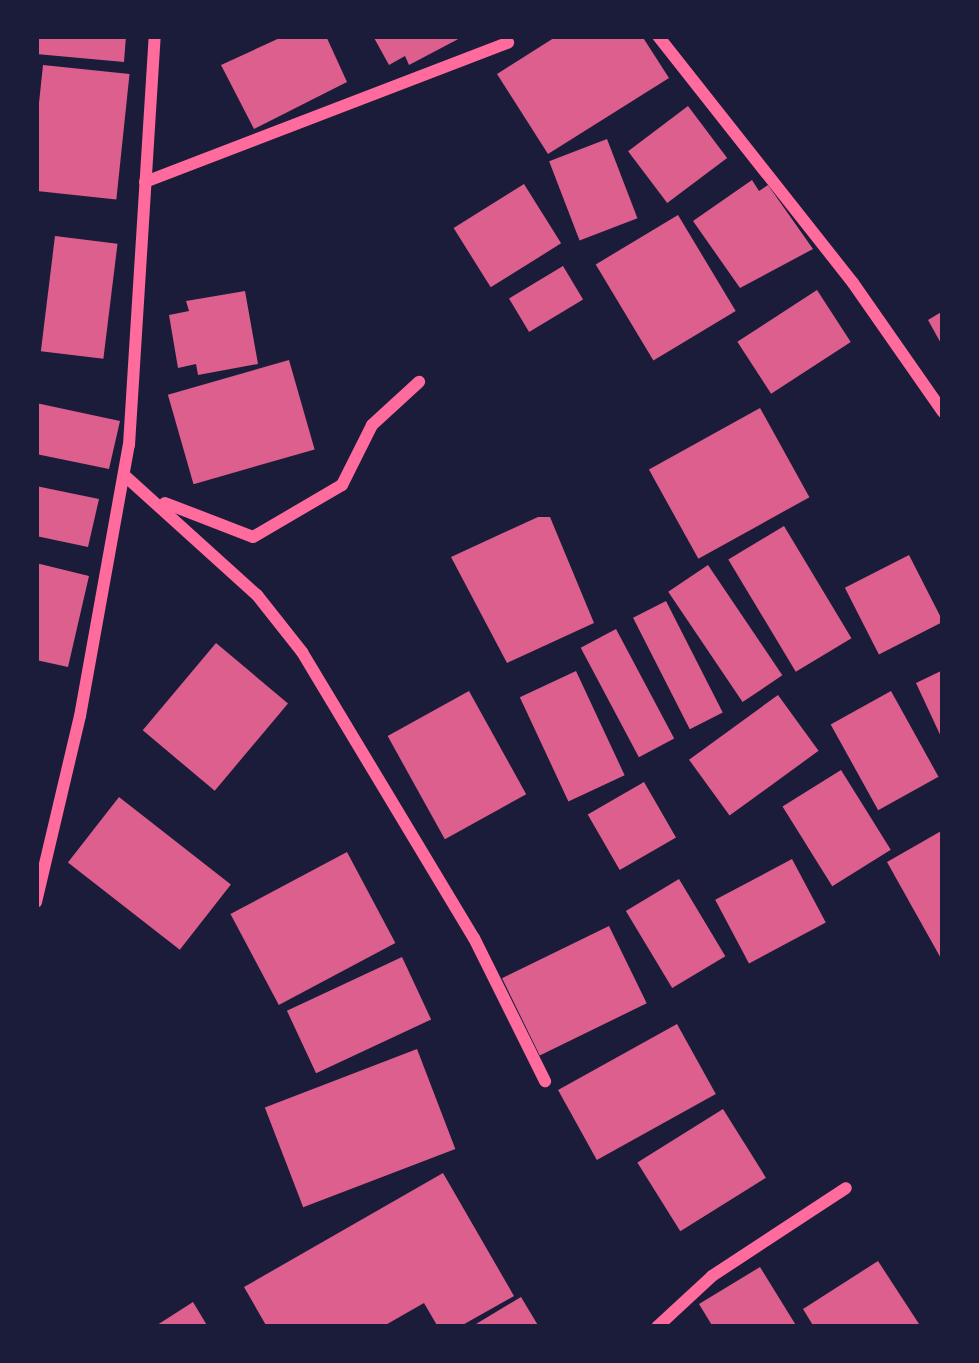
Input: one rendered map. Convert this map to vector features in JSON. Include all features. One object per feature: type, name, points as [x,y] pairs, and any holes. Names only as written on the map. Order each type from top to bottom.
[{"type":"street","points":[[36,902],[124,475],[154,36]]},
{"type":"street","points":[[658,36],[853,283],[943,412]]},
{"type":"street","points":[[145,182],[508,44]]},
{"type":"street","points":[[156,499],[253,536],[342,485],[372,424],[419,382]]},
{"type":"street","points":[[124,475],[156,499],[257,596],[302,652],[474,938],[545,1081]]},
{"type":"street","points":[[657,1327],[712,1276],[846,1188]]},
{"type":"building","points":[[36,36],[126,36],[124,62],[36,54]]},
{"type":"building","points":[[284,36],[326,36],[347,82],[254,129],[221,65]]},
{"type":"building","points":[[373,36],[464,36],[409,65],[405,56],[389,65]]},
{"type":"building","points":[[557,36],[642,36],[669,78],[548,154],[497,74]]},
{"type":"building","points":[[43,65],[130,74],[116,199],[36,191]]},
{"type":"building","points":[[688,106],[727,158],[667,203],[628,151]]},
{"type":"building","points":[[607,139],[637,218],[580,241],[549,161]]},
{"type":"building","points":[[752,180],[759,191],[768,185],[813,249],[740,288],[693,221]]},
{"type":"building","points":[[524,184],[561,243],[491,287],[454,228]]},
{"type":"building","points":[[678,215],[736,311],[653,360],[596,264]]},
{"type":"building","points":[[55,236],[118,244],[103,359],[41,351]]},
{"type":"building","points":[[563,266],[583,299],[529,332],[509,298]]},
{"type":"building","points":[[817,290],[851,342],[771,394],[737,342]]},
{"type":"building","points":[[245,291],[258,364],[198,375],[196,364],[178,368],[169,315],[189,311],[186,301]]},
{"type":"building","points":[[943,311],[943,347],[928,320]]},
{"type":"building","points":[[289,360],[315,449],[194,484],[168,395]]},
{"type":"building","points":[[36,403],[120,421],[109,469],[36,454]]},
{"type":"building","points":[[760,408],[809,497],[698,559],[649,470]]},
{"type":"building","points":[[36,486],[99,499],[88,547],[36,536]]},
{"type":"building","points":[[538,517],[550,517],[594,623],[507,663],[451,557]]},
{"type":"building","points":[[784,526],[851,638],[796,672],[728,559]]},
{"type":"building","points":[[909,555],[943,622],[879,655],[845,588]]},
{"type":"building","points":[[36,563],[89,576],[68,667],[36,660]]},
{"type":"building","points":[[708,565],[782,675],[743,702],[668,592]]},
{"type":"building","points":[[666,601],[723,712],[690,729],[633,618]]},
{"type":"building","points":[[616,629],[674,738],[639,757],[581,648]]},
{"type":"building","points":[[216,643],[288,703],[215,791],[143,730]]},
{"type":"building","points":[[943,670],[943,741],[916,683]]},
{"type":"building","points":[[576,671],[625,775],[568,801],[520,697]]},
{"type":"building","points":[[469,691],[526,794],[445,839],[388,736]]},
{"type":"building","points":[[891,691],[939,777],[878,810],[831,724]]},
{"type":"building","points":[[778,695],[819,751],[730,815],[689,760]]},
{"type":"building","points":[[841,770],[891,850],[832,886],[782,807]]},
{"type":"building","points":[[644,782],[676,837],[620,870],[588,814]]},
{"type":"building","points":[[119,797],[231,884],[180,950],[68,862]]},
{"type":"building","points":[[943,830],[943,962],[887,862]]},
{"type":"building","points":[[347,852],[395,943],[279,1005],[230,914]]},
{"type":"building","points":[[792,859],[826,923],[749,963],[715,900]]},
{"type":"building","points":[[679,879],[725,956],[672,988],[626,911]]},
{"type":"building","points":[[609,926],[647,1003],[540,1055],[502,978]]},
{"type":"building","points":[[402,957],[431,1020],[316,1073],[287,1011]]},
{"type":"building","points":[[677,1024],[716,1094],[597,1160],[558,1090]]},
{"type":"building","points":[[417,1049],[455,1149],[303,1207],[265,1107]]},
{"type":"building","points":[[723,1109],[766,1178],[680,1231],[637,1163]]},
{"type":"building","points":[[443,1173],[514,1296],[459,1327],[438,1327],[424,1303],[382,1327],[267,1327],[244,1287]]},
{"type":"building","points":[[878,1261],[921,1327],[814,1327],[803,1309]]},
{"type":"building","points":[[760,1267],[797,1327],[713,1327],[699,1304]]},
{"type":"building","points":[[521,1297],[539,1327],[471,1327]]},
{"type":"building","points":[[193,1302],[208,1327],[154,1327]]}]
